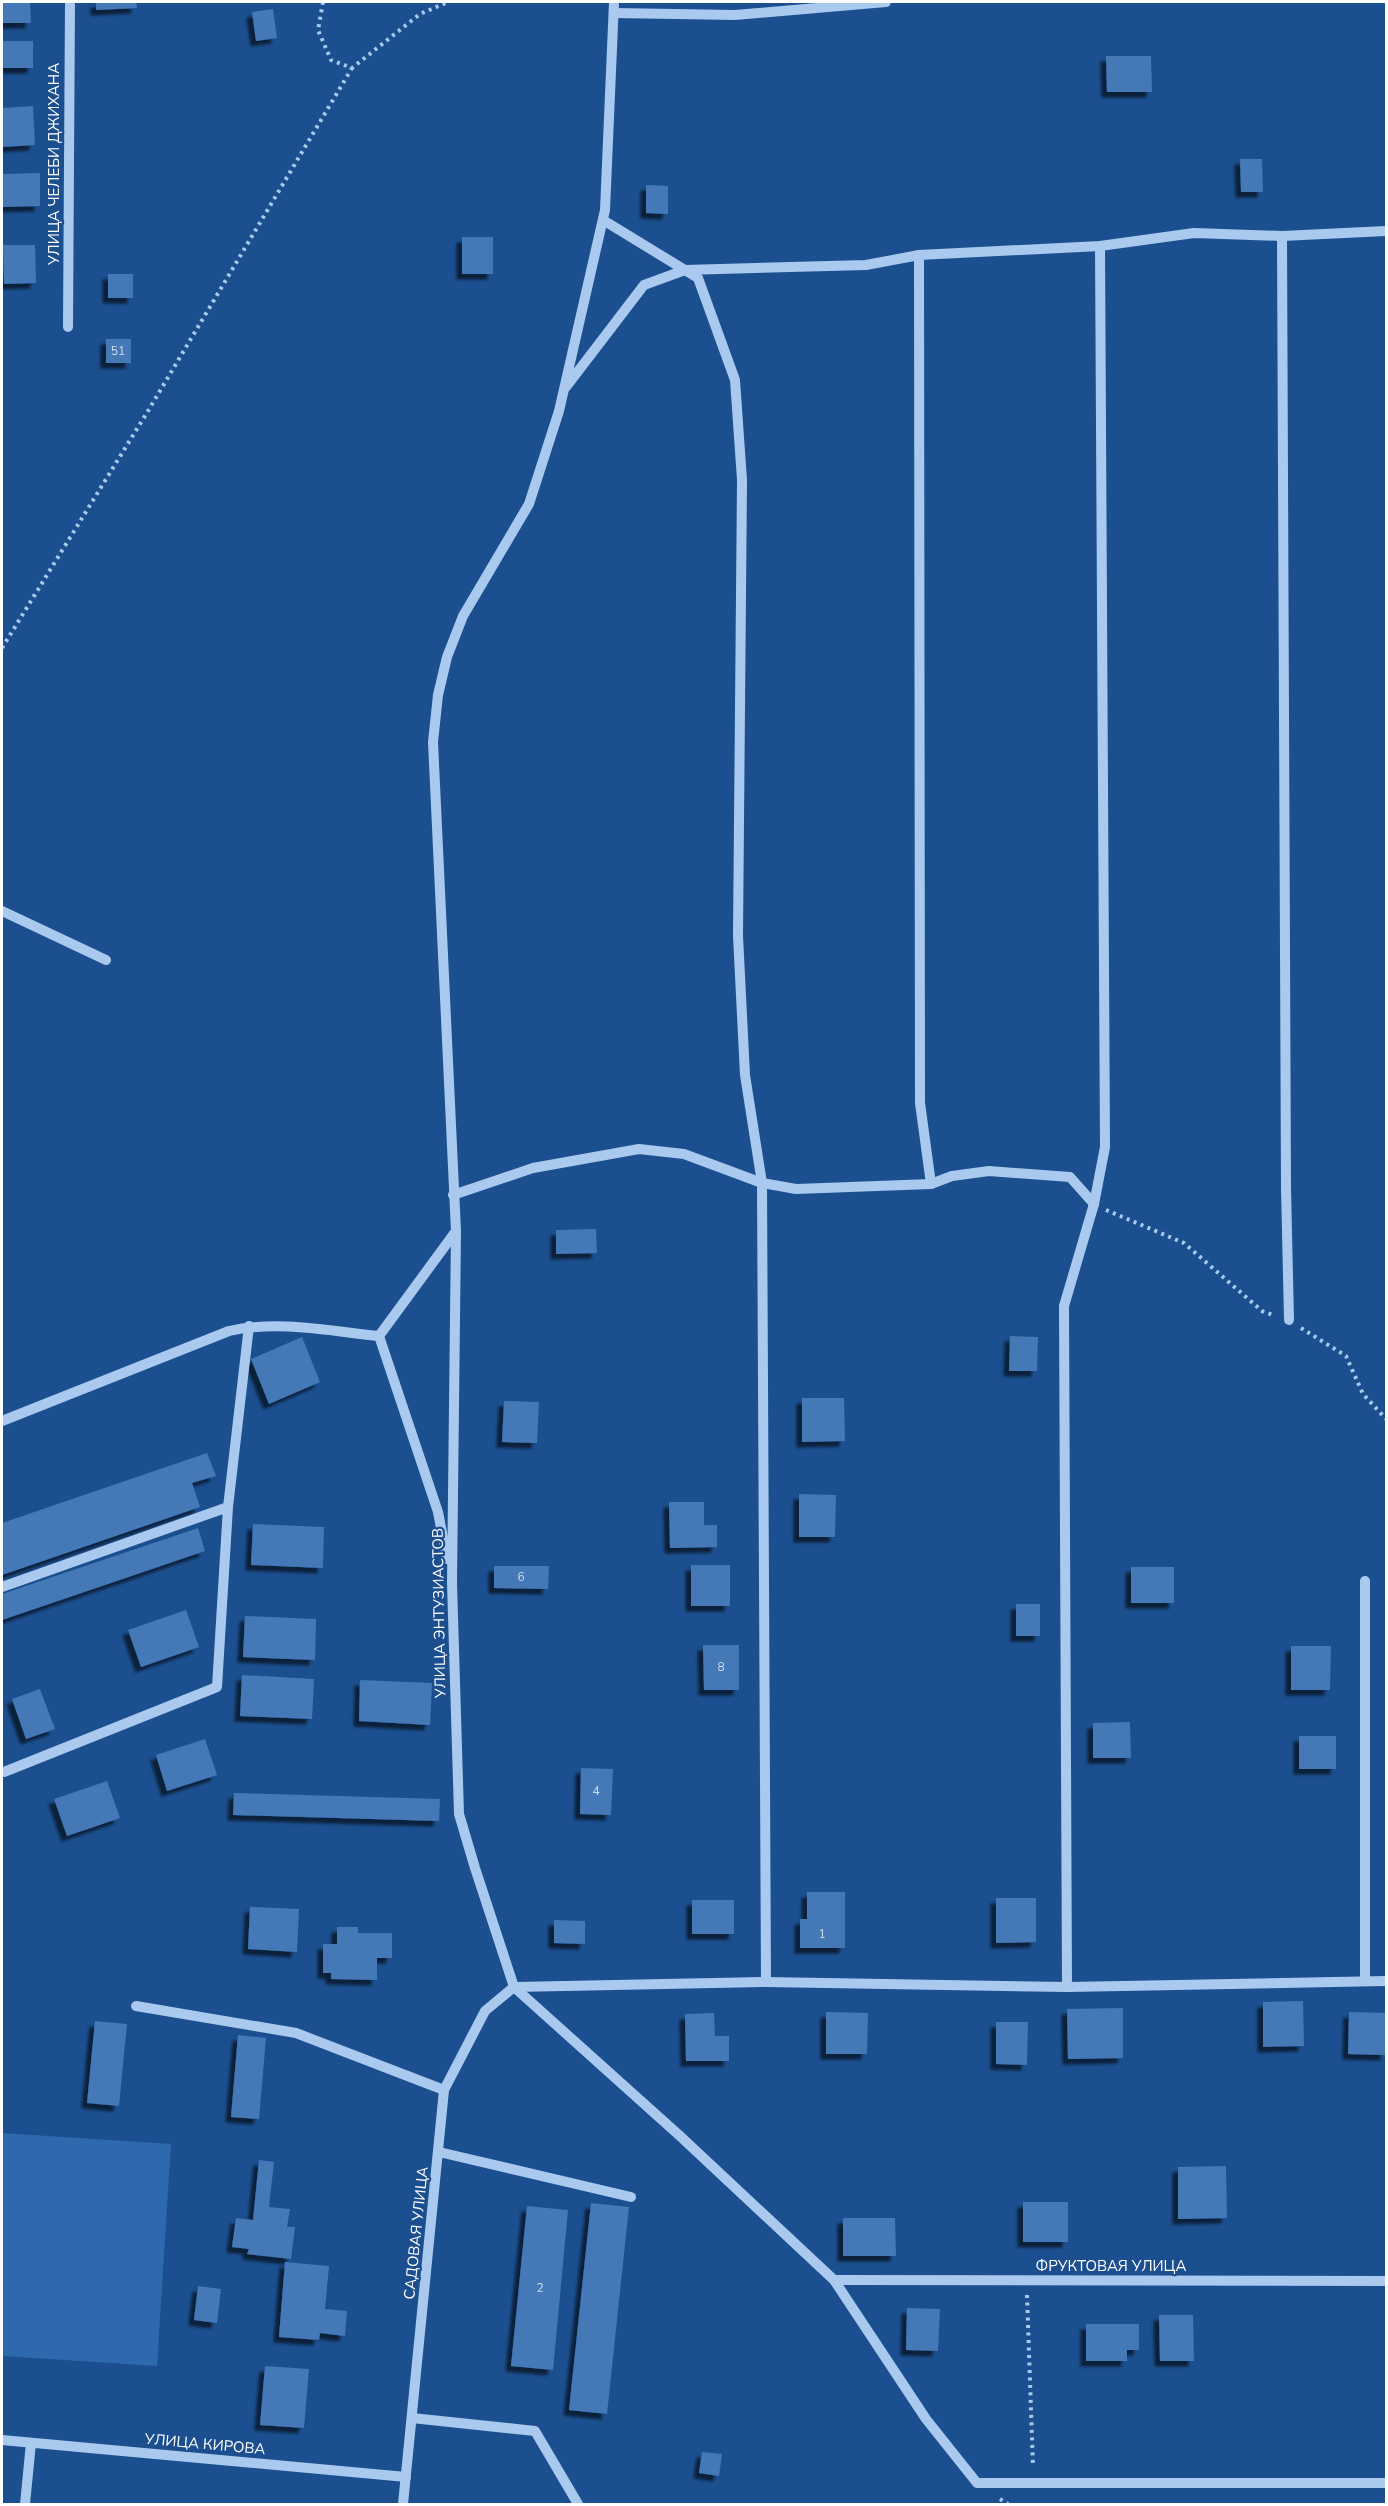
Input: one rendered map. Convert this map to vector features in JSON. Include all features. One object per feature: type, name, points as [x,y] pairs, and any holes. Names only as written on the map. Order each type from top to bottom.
[{"type":"street","name":"УЛИЦА ЧЕЛЕБИ ДЖИХАНА","points":[[68,327],[70,2]]},
{"type":"street","points":[[614,7],[735,15],[886,2]]},
{"type":"street","name":"УЛИЦА ЭНТУЗИАСТОВ","points":[[514,1987],[459,1814],[452,1583],[456,1231],[433,742],[438,695],[447,657],[463,616],[528,504],[559,411],[603,220],[614,7]]},
{"type":"street","points":[[603,220],[698,278],[735,380],[742,480],[738,936],[745,1075],[762,1183],[766,1983]]},
{"type":"street","points":[[562,391],[644,285],[685,270],[866,265],[919,255],[1100,246],[1194,233],[1282,236],[1386,231]]},
{"type":"street","points":[[1282,236],[1286,1188],[1289,1320]]},
{"type":"street","points":[[1067,1987],[1064,1306],[1094,1204],[1105,1147],[1100,246]]},
{"type":"street","points":[[919,255],[920,1102],[931,1184]]},
{"type":"street","points":[[2,911],[106,960]]},
{"type":"street","points":[[453,1195],[533,1168],[639,1149],[684,1154],[762,1183],[796,1189],[931,1184],[952,1176],[989,1172],[1070,1177],[1094,1204]]},
{"type":"street","points":[[380,1336],[456,1231]]},
{"type":"street","points":[[2,1421],[229,1331],[249,1326],[380,1336]]},
{"type":"street","points":[[4,1772],[217,1688],[228,1507],[249,1326]]},
{"type":"street","points":[[380,1336],[438,1512],[452,1583]]},
{"type":"street","points":[[2,1587],[228,1507]]},
{"type":"street","points":[[1365,1581],[1365,1981]]},
{"type":"street","points":[[514,1987],[766,1983],[1067,1987],[1386,1981]]},
{"type":"street","points":[[514,1987],[689,2144],[834,2280],[926,2419],[977,2483],[1386,2483]]},
{"type":"street","name":"САДОВАЯ УЛИЦА","points":[[403,2505],[444,2090],[485,2012],[514,1987]]},
{"type":"street","points":[[136,2006],[296,2033],[444,2090]]},
{"type":"street","points":[[439,2152],[631,2197]]},
{"type":"street","name":"ФРУКТОВАЯ УЛИЦА","points":[[834,2280],[1386,2281]]},
{"type":"street","points":[[412,2418],[535,2431],[578,2505]]},
{"type":"street","name":"УЛИЦА КИРОВА","points":[[2,2440],[406,2477]]},
{"type":"street","points":[[25,2505],[31,2443]]},
{"type":"path","points":[[323,2],[318,30],[331,60],[352,68]]},
{"type":"path","points":[[2,648],[148,411],[352,68],[420,14],[448,2]]},
{"type":"path","points":[[1094,1204],[1184,1243],[1262,1311],[1289,1320],[1346,1356],[1363,1394],[1386,1419]]},
{"type":"path","points":[[1026,2281],[1034,2483]]},
{"type":"shaded area","points":[[2,2133],[171,2144],[157,2366],[2,2356]]},
{"type":"building","points":[[2,2],[30,2],[31,23],[2,23]]},
{"type":"building","points":[[96,2],[136,2],[137,8],[96,10]]},
{"type":"building","points":[[273,9],[277,38],[256,41],[252,12]]},
{"type":"building","points":[[2,41],[33,41],[33,68],[2,68]]},
{"type":"building","points":[[1106,56],[1151,56],[1152,92],[1107,92]]},
{"type":"building","points":[[33,106],[35,145],[2,147],[2,108]]},
{"type":"building","points":[[1240,159],[1262,159],[1263,192],[1241,192]]},
{"type":"building","points":[[40,173],[40,206],[2,207],[2,174]]},
{"type":"building","points":[[646,185],[668,186],[668,214],[646,213]]},
{"type":"building","points":[[462,237],[493,237],[493,274],[462,274]]},
{"type":"building","points":[[3,245],[35,245],[36,283],[4,284]]},
{"type":"building","points":[[108,274],[133,274],[133,298],[108,298]]},
{"type":"building","points":[[106,339],[131,339],[131,363],[106,363]]},
{"type":"building","points":[[596,1229],[597,1253],[556,1254],[556,1230]]},
{"type":"building","points":[[1010,1336],[1038,1337],[1037,1371],[1009,1371]]},
{"type":"building","points":[[302,1337],[320,1382],[269,1404],[251,1359]]},
{"type":"building","points":[[802,1398],[844,1398],[845,1441],[802,1442]]},
{"type":"building","points":[[504,1401],[539,1402],[537,1443],[502,1442]]},
{"type":"building","points":[[207,1453],[216,1476],[192,1483],[200,1507],[2,1575],[2,1523]]},
{"type":"building","points":[[799,1494],[836,1495],[835,1537],[799,1537]]},
{"type":"building","points":[[669,1502],[704,1502],[704,1525],[717,1525],[717,1547],[670,1548]]},
{"type":"building","points":[[253,1524],[324,1527],[323,1568],[251,1565]]},
{"type":"building","points":[[198,1528],[205,1551],[2,1620],[2,1594]]},
{"type":"building","points":[[691,1565],[730,1565],[730,1606],[691,1606]]},
{"type":"building","points":[[494,1566],[549,1566],[548,1589],[494,1588]]},
{"type":"building","points":[[1131,1567],[1174,1567],[1174,1603],[1131,1603]]},
{"type":"building","points":[[1016,1604],[1040,1604],[1040,1636],[1016,1636]]},
{"type":"building","points":[[186,1610],[199,1647],[141,1667],[128,1630]]},
{"type":"building","points":[[245,1616],[316,1619],[315,1660],[243,1657]]},
{"type":"building","points":[[703,1645],[739,1645],[739,1690],[704,1690]]},
{"type":"building","points":[[1291,1646],[1331,1646],[1330,1690],[1291,1690]]},
{"type":"building","points":[[242,1675],[314,1679],[312,1719],[240,1716]]},
{"type":"building","points":[[360,1680],[432,1683],[430,1725],[359,1721]]},
{"type":"building","points":[[40,1689],[55,1729],[26,1739],[12,1699]]},
{"type":"building","points":[[1130,1722],[1131,1758],[1093,1758],[1093,1723]]},
{"type":"building","points":[[1299,1736],[1336,1736],[1336,1769],[1299,1769]]},
{"type":"building","points":[[205,1739],[217,1775],[167,1791],[156,1755]]},
{"type":"building","points":[[581,1768],[613,1769],[611,1815],[580,1814]]},
{"type":"building","points":[[107,1781],[120,1818],[67,1836],[54,1799]]},
{"type":"building","points":[[234,1793],[440,1799],[439,1821],[233,1815]]},
{"type":"building","points":[[807,1892],[845,1892],[845,1948],[800,1948],[800,1919],[807,1919]]},
{"type":"building","points":[[996,1898],[1036,1898],[1036,1942],[996,1943]]},
{"type":"building","points":[[692,1900],[734,1900],[734,1934],[692,1934]]},
{"type":"building","points":[[250,1907],[299,1909],[297,1952],[248,1949]]},
{"type":"building","points":[[554,1920],[585,1921],[585,1944],[554,1943]]},
{"type":"building","points":[[337,1927],[358,1927],[358,1933],[392,1933],[392,1958],[377,1958],[377,1980],[331,1979],[331,1973],[323,1973],[323,1944],[337,1944]]},
{"type":"building","points":[[1303,2001],[1304,2046],[1263,2047],[1263,2002]]},
{"type":"building","points":[[1123,2008],[1123,2058],[1068,2059],[1067,2009]]},
{"type":"building","points":[[826,2012],[868,2013],[867,2054],[826,2054]]},
{"type":"building","points":[[1349,2012],[1386,2013],[1386,2055],[1348,2054]]},
{"type":"building","points":[[714,2013],[715,2036],[729,2036],[729,2061],[686,2061],[685,2014]]},
{"type":"building","points":[[95,2021],[127,2024],[119,2106],[87,2103]]},
{"type":"building","points":[[996,2022],[1028,2022],[1027,2065],[996,2064]]},
{"type":"building","points":[[238,2035],[266,2038],[259,2119],[231,2117]]},
{"type":"building","points":[[259,2160],[274,2162],[269,2207],[290,2209],[287,2227],[295,2227],[291,2259],[247,2254],[249,2249],[232,2247],[236,2218],[253,2220]]},
{"type":"building","points":[[1226,2166],[1227,2218],[1178,2219],[1178,2167]]},
{"type":"building","points":[[1023,2202],[1068,2202],[1068,2242],[1023,2242]]},
{"type":"building","points":[[591,2203],[629,2207],[607,2414],[569,2410]]},
{"type":"building","points":[[527,2206],[568,2210],[553,2370],[511,2366]]},
{"type":"building","points":[[843,2218],[895,2218],[896,2256],[843,2256]]},
{"type":"building","points":[[285,2262],[329,2266],[325,2309],[347,2311],[345,2336],[320,2333],[319,2340],[279,2337]]},
{"type":"building","points":[[198,2286],[221,2289],[217,2323],[194,2320]]},
{"type":"building","points":[[907,2308],[940,2309],[938,2351],[906,2350]]},
{"type":"building","points":[[1159,2315],[1193,2315],[1194,2361],[1160,2361]]},
{"type":"building","points":[[1086,2324],[1139,2324],[1139,2350],[1127,2350],[1127,2361],[1086,2361]]},
{"type":"building","points":[[265,2366],[309,2369],[304,2428],[260,2425]]},
{"type":"building","points":[[702,2452],[722,2454],[719,2476],[699,2473]]}]
